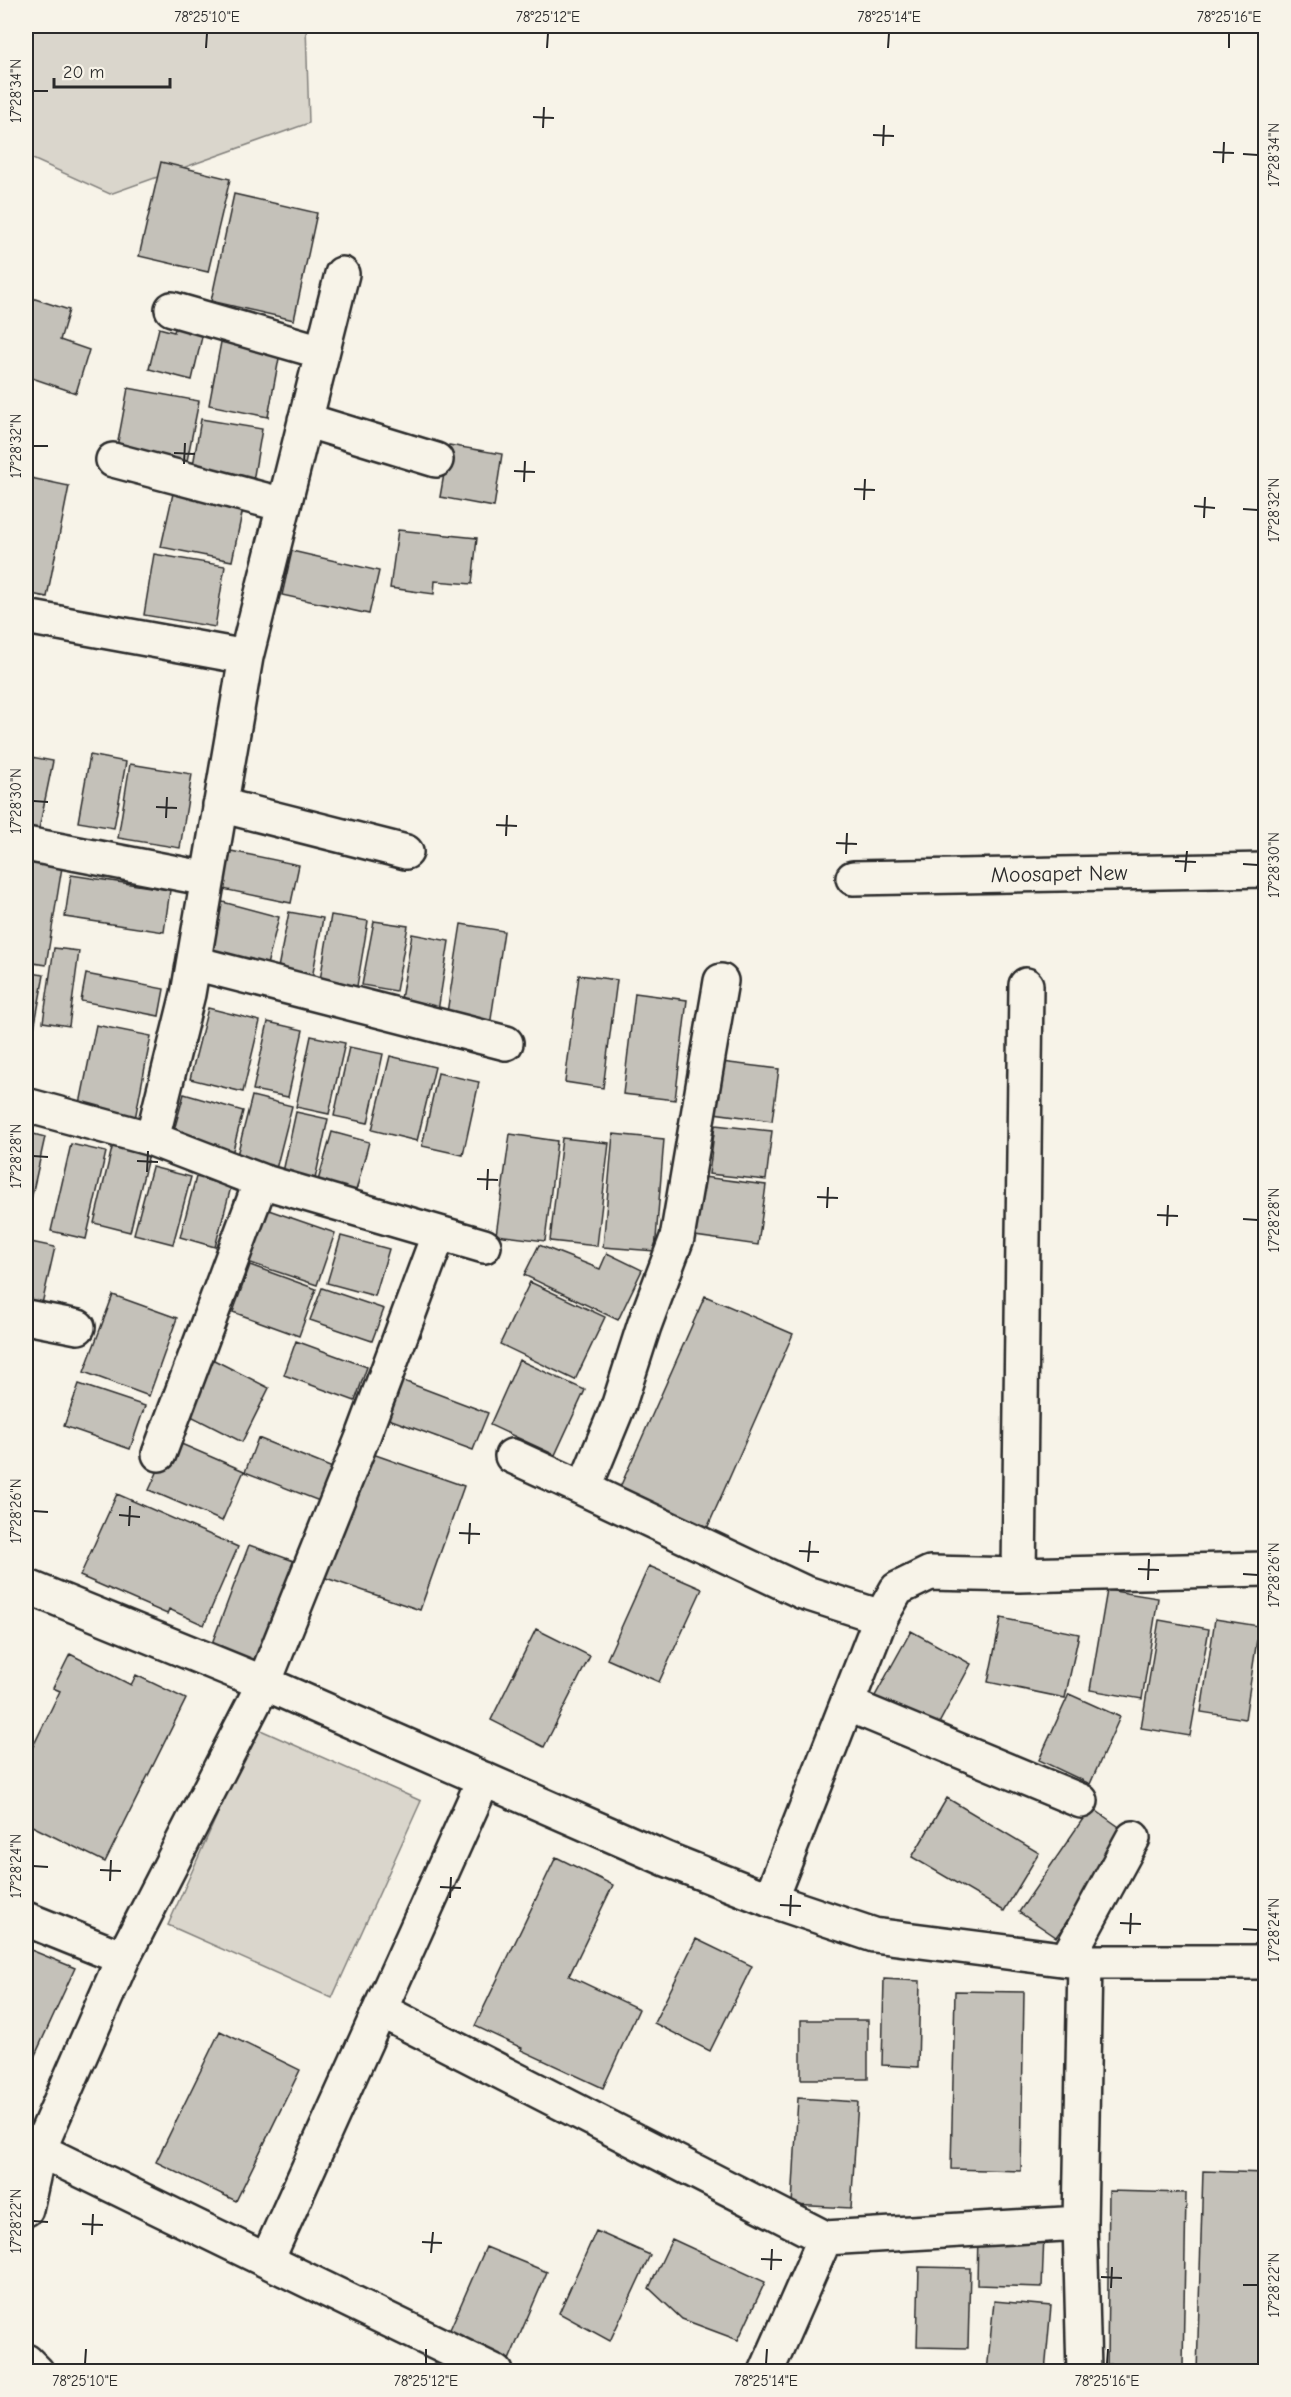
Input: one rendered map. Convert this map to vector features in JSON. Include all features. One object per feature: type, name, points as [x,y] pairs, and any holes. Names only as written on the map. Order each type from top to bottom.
[{"type":"street","points":[[152,1139],[194,963],[246,657],[342,274]]},
{"type":"street","points":[[172,309],[322,352]]},
{"type":"street","points":[[305,420],[436,460]]},
{"type":"street","points":[[112,460],[284,505]]},
{"type":"street","points":[[26,617],[246,657]]},
{"type":"street","points":[[220,805],[406,852]]},
{"type":"street","points":[[26,844],[208,879]]},
{"type":"street","name":"Moosapet New","points":[[853,878],[1266,870]]},
{"type":"street","points":[[194,963],[506,1044]]},
{"type":"street","points":[[584,1489],[620,1404],[644,1326],[677,1238],[721,981]]},
{"type":"street","points":[[1019,1575],[1026,985]]},
{"type":"street","points":[[26,1105],[152,1139],[261,1181],[484,1246]]},
{"type":"street","points":[[159,1454],[261,1181]]},
{"type":"street","points":[[26,2209],[39,2150],[123,1958],[264,1683],[364,1434],[439,1233]]},
{"type":"street","points":[[26,1317],[78,1327]]},
{"type":"street","points":[[512,1456],[803,1592],[881,1617]]},
{"type":"street","points":[[770,1900],[881,1617],[897,1589],[930,1573],[1019,1575],[1266,1569]]},
{"type":"street","points":[[26,1586],[264,1683],[666,1858],[770,1900],[874,1935],[1076,1961],[1266,1962]]},
{"type":"street","points":[[847,1704],[1081,1801]]},
{"type":"street","points":[[267,2260],[484,1779]]},
{"type":"street","points":[[1084,2372],[1076,1961],[1133,1838]]},
{"type":"street","points":[[26,1919],[123,1958]]},
{"type":"street","points":[[380,2010],[825,2238],[1080,2223]]},
{"type":"street","points":[[39,2150],[496,2372]]},
{"type":"street","points":[[766,2372],[825,2238]]},
{"type":"street","points":[[26,2361],[37,2372]]},
{"type":"shaded area","points":[[26,26],[306,26],[309,123],[110,194],[26,156]]},
{"type":"shaded area","points":[[256,1728],[421,1801],[332,1998],[168,1925]]},
{"type":"building","points":[[161,162],[230,179],[208,272],[139,256]]},
{"type":"building","points":[[234,194],[317,213],[294,320],[211,301]]},
{"type":"building","points":[[26,296],[69,310],[60,340],[89,350],[76,393],[26,376]]},
{"type":"building","points":[[177,322],[204,328],[192,380],[149,369],[159,328],[174,332]]},
{"type":"building","points":[[221,342],[280,353],[268,417],[209,405]]},
{"type":"building","points":[[128,388],[199,401],[186,466],[116,452]]},
{"type":"building","points":[[201,419],[262,429],[252,487],[191,477]]},
{"type":"building","points":[[449,445],[502,454],[494,507],[440,497]]},
{"type":"building","points":[[26,477],[69,486],[47,597],[26,593]]},
{"type":"building","points":[[174,489],[244,504],[232,561],[161,547]]},
{"type":"building","points":[[398,530],[477,538],[472,584],[435,581],[434,594],[390,588]]},
{"type":"building","points":[[292,551],[379,571],[369,614],[282,595]]},
{"type":"building","points":[[154,554],[225,566],[215,627],[144,615]]},
{"type":"building","points":[[90,755],[126,762],[114,828],[78,822]]},
{"type":"building","points":[[26,756],[53,761],[38,834],[26,832]]},
{"type":"building","points":[[130,764],[192,774],[180,848],[118,838]]},
{"type":"building","points":[[231,851],[299,865],[291,903],[223,889]]},
{"type":"building","points":[[26,861],[62,867],[46,965],[26,962]]},
{"type":"building","points":[[71,875],[170,890],[164,932],[65,917]]},
{"type":"building","points":[[219,901],[279,917],[266,969],[206,954]]},
{"type":"building","points":[[289,912],[323,918],[311,984],[276,978]]},
{"type":"building","points":[[331,915],[368,921],[356,992],[319,986]]},
{"type":"building","points":[[374,921],[408,926],[396,991],[362,985]]},
{"type":"building","points":[[461,924],[504,931],[490,1026],[446,1019]]},
{"type":"building","points":[[412,934],[449,941],[438,1011],[400,1005]]},
{"type":"building","points":[[54,948],[79,951],[69,1026],[43,1022]]},
{"type":"building","points":[[26,972],[44,975],[26,1072],[26,1010],[29,993],[26,992]]},
{"type":"building","points":[[86,974],[164,989],[159,1016],[81,1001]]},
{"type":"building","points":[[579,975],[617,980],[603,1088],[565,1082]]},
{"type":"building","points":[[635,993],[687,1000],[675,1100],[623,1094]]},
{"type":"building","points":[[208,1008],[260,1021],[243,1092],[190,1079]]},
{"type":"building","points":[[268,1022],[303,1030],[288,1097],[253,1090]]},
{"type":"building","points":[[96,1025],[151,1036],[135,1119],[79,1109]]},
{"type":"building","points":[[311,1036],[345,1043],[329,1114],[296,1107]]},
{"type":"building","points":[[349,1047],[383,1054],[368,1123],[334,1116]]},
{"type":"building","points":[[390,1056],[435,1067],[417,1141],[372,1130]]},
{"type":"building","points":[[721,1062],[779,1069],[772,1121],[714,1113]]},
{"type":"building","points":[[438,1073],[479,1082],[463,1155],[422,1146]]},
{"type":"building","points":[[184,1094],[243,1111],[231,1158],[171,1141]]},
{"type":"building","points":[[252,1096],[292,1106],[275,1173],[235,1163]]},
{"type":"building","points":[[296,1112],[328,1119],[315,1179],[283,1172]]},
{"type":"building","points":[[715,1125],[772,1131],[766,1180],[709,1174]]},
{"type":"building","points":[[26,1132],[45,1137],[26,1222]]},
{"type":"building","points":[[332,1132],[369,1142],[353,1202],[315,1191]]},
{"type":"building","points":[[510,1134],[557,1141],[545,1241],[496,1235]]},
{"type":"building","points":[[613,1134],[664,1139],[655,1251],[603,1247]]},
{"type":"building","points":[[562,1138],[609,1143],[597,1246],[550,1241]]},
{"type":"building","points":[[71,1144],[106,1152],[86,1239],[51,1231]]},
{"type":"building","points":[[113,1144],[149,1153],[130,1232],[94,1223]]},
{"type":"building","points":[[152,1167],[191,1177],[173,1244],[134,1234]]},
{"type":"building","points":[[196,1177],[231,1187],[215,1247],[180,1237]]},
{"type":"building","points":[[703,1177],[766,1185],[758,1245],[695,1236]]},
{"type":"building","points":[[260,1207],[335,1233],[317,1285],[242,1260]]},
{"type":"building","points":[[341,1236],[389,1249],[375,1296],[327,1283]]},
{"type":"building","points":[[26,1241],[55,1247],[42,1304],[26,1300]]},
{"type":"building","points":[[539,1245],[600,1269],[607,1253],[642,1270],[618,1320],[524,1275]]},
{"type":"building","points":[[250,1265],[316,1289],[299,1336],[233,1312]]},
{"type":"building","points":[[530,1282],[605,1317],[575,1380],[500,1344]]},
{"type":"building","points":[[322,1288],[384,1309],[372,1341],[310,1320]]},
{"type":"building","points":[[113,1295],[177,1318],[149,1396],[84,1372]]},
{"type":"building","points":[[705,1296],[793,1334],[705,1533],[617,1494]]},
{"type":"building","points":[[296,1341],[367,1367],[355,1401],[284,1375]]},
{"type":"building","points":[[212,1359],[269,1388],[242,1442],[185,1413]]},
{"type":"building","points":[[519,1360],[585,1390],[555,1455],[490,1425]]},
{"type":"building","points":[[393,1377],[488,1413],[473,1450],[378,1415]]},
{"type":"building","points":[[79,1384],[145,1406],[130,1449],[64,1426]]},
{"type":"building","points":[[258,1438],[335,1469],[322,1502],[245,1472]]},
{"type":"building","points":[[172,1440],[244,1471],[222,1521],[149,1490]]},
{"type":"building","points":[[367,1452],[464,1486],[420,1610],[323,1577]]},
{"type":"building","points":[[117,1494],[238,1547],[204,1625],[169,1609],[167,1614],[80,1576]]},
{"type":"building","points":[[249,1545],[305,1565],[264,1674],[208,1654]]},
{"type":"building","points":[[649,1566],[702,1589],[659,1682],[607,1659]]},
{"type":"building","points":[[1107,1590],[1158,1598],[1142,1699],[1090,1690]]},
{"type":"building","points":[[1001,1618],[1079,1634],[1065,1698],[988,1682]]},
{"type":"building","points":[[1215,1619],[1259,1626],[1245,1719],[1201,1712]]},
{"type":"building","points":[[1159,1620],[1209,1629],[1190,1736],[1141,1728]]},
{"type":"building","points":[[536,1629],[590,1656],[544,1747],[491,1720]]},
{"type":"building","points":[[911,1631],[971,1664],[931,1738],[870,1705]]},
{"type":"building","points":[[70,1654],[131,1685],[136,1675],[186,1699],[105,1862],[26,1823],[26,1761],[60,1691],[53,1688]]},
{"type":"building","points":[[1069,1694],[1120,1717],[1090,1784],[1039,1760]]},
{"type":"building","points":[[947,1798],[1039,1853],[1004,1911],[912,1857]]},
{"type":"building","points":[[1091,1807],[1129,1834],[1056,1937],[1019,1912]]},
{"type":"building","points":[[556,1857],[613,1885],[569,1976],[639,2009],[603,2088],[475,2026]]},
{"type":"building","points":[[696,1939],[752,1966],[710,2051],[654,2023]]},
{"type":"building","points":[[26,1948],[75,1968],[26,2075]]},
{"type":"building","points":[[884,1979],[920,1981],[918,2067],[882,2065]]},
{"type":"building","points":[[955,1991],[1024,1992],[1021,2171],[951,2169]]},
{"type":"building","points":[[801,2020],[868,2020],[868,2079],[801,2079]]},
{"type":"building","points":[[220,2031],[300,2070],[236,2201],[156,2162]]},
{"type":"building","points":[[798,2098],[858,2102],[851,2208],[792,2205]]},
{"type":"building","points":[[1203,2171],[1266,2173],[1266,2372],[1197,2372]]},
{"type":"building","points":[[1109,2191],[1186,2193],[1183,2366],[1107,2364]]},
{"type":"building","points":[[596,2231],[650,2255],[610,2341],[559,2313]]},
{"type":"building","points":[[978,2232],[1044,2233],[1042,2287],[977,2285]]},
{"type":"building","points":[[672,2239],[765,2282],[738,2340],[682,2319],[649,2288]]},
{"type":"building","points":[[486,2247],[547,2272],[509,2360],[448,2334]]},
{"type":"building","points":[[919,2267],[970,2268],[968,2348],[917,2347]]},
{"type":"building","points":[[994,2301],[1051,2306],[1045,2372],[987,2372]]}]
